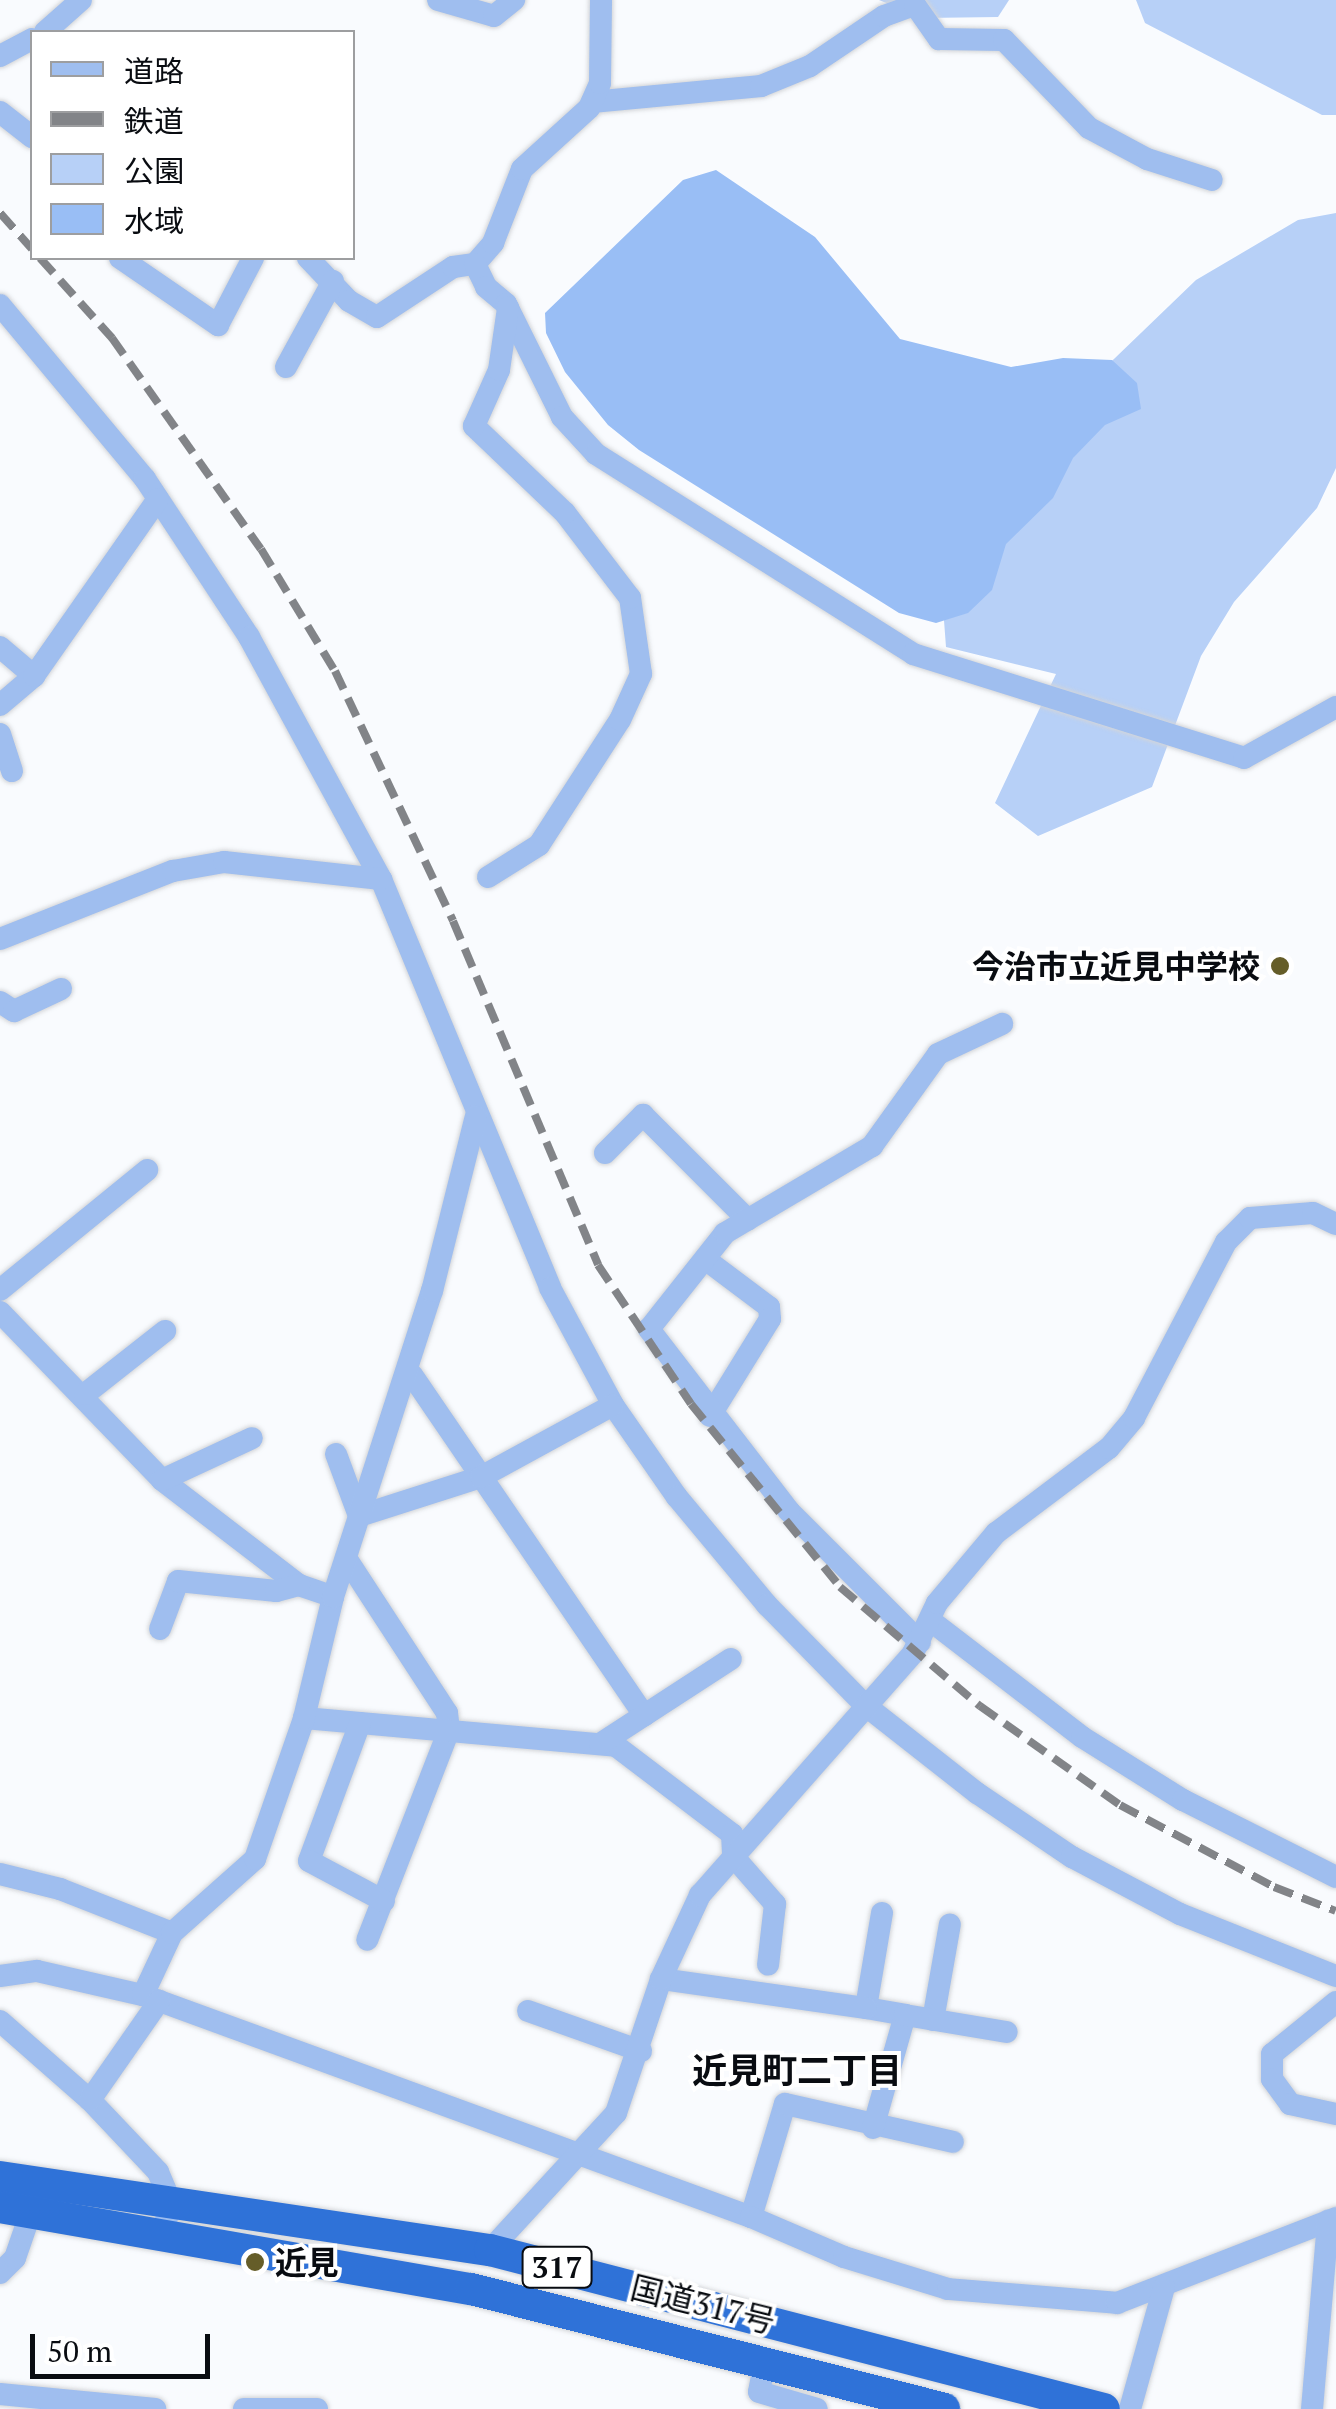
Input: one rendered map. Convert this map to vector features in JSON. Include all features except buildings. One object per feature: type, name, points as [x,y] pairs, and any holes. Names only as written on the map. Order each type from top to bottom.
[{"type":"highway","name":"国道317号","points":[[0,2177],[35,2201]]},
{"type":"highway","name":"国道317号","points":[[0,2207],[35,2201],[166,2220],[490,2250],[1104,2409]]},
{"type":"highway","name":"国道317号","points":[[166,2220],[471,2290],[758,2389],[944,2409]]},
{"type":"street","points":[[48,30],[81,0]]},
{"type":"street","points":[[438,0],[494,16],[514,0]]},
{"type":"street","points":[[310,260],[349,301],[376,317],[453,267],[475,264],[493,244],[522,169],[592,102],[600,84],[601,0]]},
{"type":"street","points":[[592,102],[761,86],[810,66],[884,16],[915,5],[939,38],[1004,40],[1089,128],[1147,159],[1212,180]]},
{"type":"street","points":[[0,56],[30,40]]},
{"type":"street","points":[[0,112],[30,134]]},
{"type":"street","points":[[123,260],[218,325],[252,260]]},
{"type":"street","points":[[475,264],[486,287],[508,308],[562,417],[596,454],[913,654],[1244,758],[1336,707]]},
{"type":"street","points":[[286,368],[333,282]]},
{"type":"street","points":[[488,877],[540,845],[620,720],[641,674],[630,598],[566,513],[474,426],[499,370],[508,308]]},
{"type":"street","points":[[2,309],[158,499],[248,637],[381,879],[550,1288],[613,1405],[677,1496],[766,1605],[866,1706],[1072,1857],[1180,1914],[1336,1976]]},
{"type":"street","points":[[0,706],[34,676],[158,499]]},
{"type":"street","points":[[0,647],[34,676]]},
{"type":"street","points":[[0,734],[12,770]]},
{"type":"street","points":[[0,938],[173,871],[224,862],[381,879]]},
{"type":"street","points":[[0,1002],[14,1011],[61,989]]},
{"type":"street","points":[[920,1642],[789,1511],[710,1416],[649,1330],[725,1234],[872,1146],[938,1054],[1002,1024]]},
{"type":"street","points":[[604,1154],[643,1115],[748,1220]]},
{"type":"street","points":[[90,2100],[151,1998],[172,1933],[255,1859],[304,1718],[333,1597],[432,1291],[476,1116]]},
{"type":"street","points":[[0,1290],[147,1170]]},
{"type":"street","points":[[490,2250],[515,2216],[579,2158],[616,2113],[641,2051],[661,1979],[700,1895],[920,1642],[937,1603],[996,1534],[1109,1448],[1134,1418],[1226,1242],[1250,1218],[1313,1213],[1336,1224]]},
{"type":"street","points":[[705,1259],[768,1307],[770,1318],[710,1416]]},
{"type":"street","points":[[0,1312],[17,1336],[85,1394],[162,1480],[299,1585],[333,1597]]},
{"type":"street","points":[[85,1394],[165,1331]]},
{"type":"street","points":[[412,1375],[644,1715]]},
{"type":"street","points":[[359,1516],[481,1477],[613,1405]]},
{"type":"street","points":[[162,1480],[252,1438]]},
{"type":"street","points":[[336,1454],[359,1516]]},
{"type":"street","points":[[346,1558],[447,1712],[449,1730],[367,1940]]},
{"type":"street","points":[[160,1629],[178,1581],[246,1590],[299,1585]]},
{"type":"street","points":[[931,1621],[1082,1737],[1183,1800],[1336,1876]]},
{"type":"street","points":[[600,1744],[731,1659]]},
{"type":"street","points":[[304,1718],[616,1746],[666,1779],[732,1834],[732,1856],[775,1904],[768,1965]]},
{"type":"street","points":[[360,1723],[309,1861],[384,1901]]},
{"type":"street","points":[[0,1874],[60,1889],[172,1933]]},
{"type":"street","points":[[866,2008],[882,1913]]},
{"type":"street","points":[[932,2020],[950,1924]]},
{"type":"street","points":[[0,1976],[37,1970],[151,1998],[579,2158],[751,2217],[844,2256],[948,2289],[1118,2304],[1332,2219],[1312,2409]]},
{"type":"street","points":[[661,1979],[1007,2032]]},
{"type":"street","points":[[1336,2002],[1272,2054],[1272,2079],[1290,2104],[1336,2114]]},
{"type":"street","points":[[528,2012],[641,2051]]},
{"type":"street","points":[[873,2128],[905,2015]]},
{"type":"street","points":[[0,2021],[90,2100],[158,2172],[166,2220]]},
{"type":"street","points":[[751,2217],[786,2104],[873,2128],[953,2142]]},
{"type":"street","points":[[0,2273],[15,2258],[35,2201]]},
{"type":"street","points":[[1130,2409],[1164,2287]]},
{"type":"street","points":[[758,2389],[817,2409]]},
{"type":"street","points":[[0,2394],[155,2409]]},
{"type":"street","points":[[244,2409],[317,2409]]},
{"type":"green space","points":[[879,0],[1009,0],[998,17],[924,18]]},
{"type":"green space","points":[[1136,0],[1336,0],[1336,115],[1322,115],[1145,23]]},
{"type":"green space","points":[[1336,213],[1336,468],[1317,508],[1234,602],[1201,656],[1152,787],[1038,836],[995,803],[1056,674],[946,647],[942,594],[1088,384],[1196,280],[1298,220]]},
{"type":"water","points":[[716,170],[815,237],[900,339],[1011,367],[1063,358],[1112,360],[1137,383],[1141,409],[1105,425],[1073,458],[1053,498],[1006,544],[992,590],[968,613],[936,623],[899,613],[639,450],[608,425],[565,372],[546,333],[545,313],[683,180]]},
{"type":"railway","points":[[0,213],[30,247]]},
{"type":"railway","points":[[42,260],[112,338],[261,549],[335,671],[453,921],[598,1265],[691,1404],[840,1587],[980,1706],[1120,1805],[1274,1887],[1336,1911]]},
{"type":"place","name":"今治市立近見中学校","points":[[1280,966]]},
{"type":"place","name":"近見","points":[[255,2262]]},
{"type":"district","name":"近見町二丁目","points":[[797,2070]]}]
